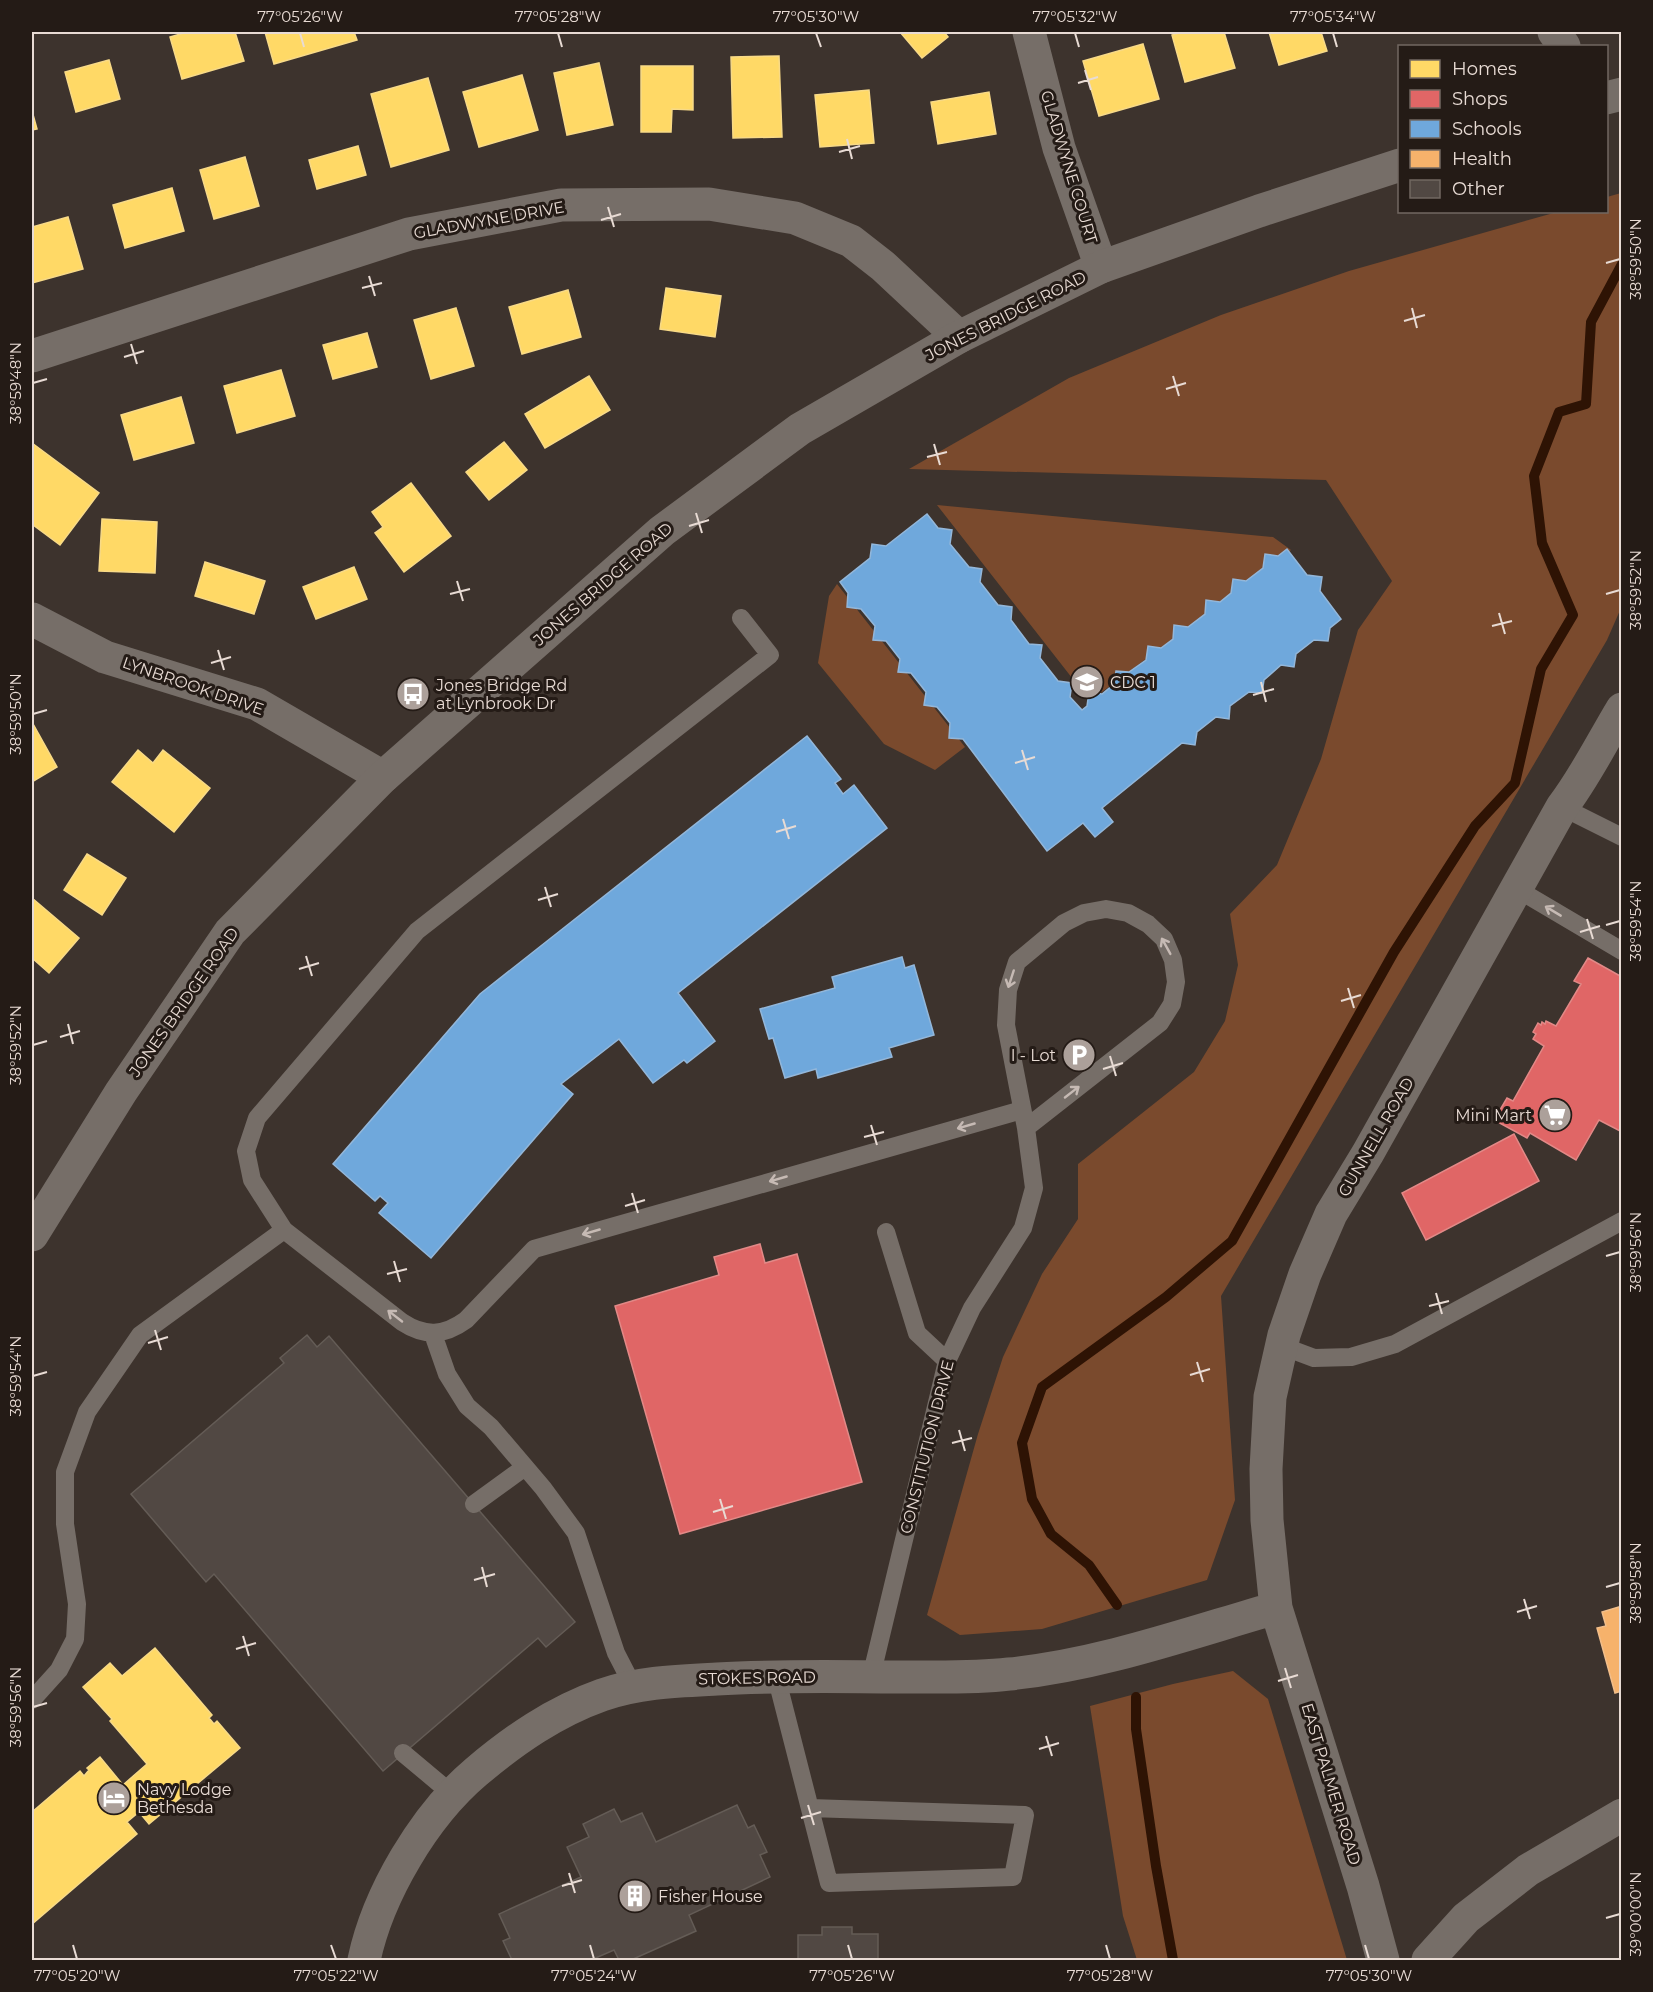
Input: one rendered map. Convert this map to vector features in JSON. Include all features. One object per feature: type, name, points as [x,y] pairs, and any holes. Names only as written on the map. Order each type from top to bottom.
[{"type":"street","name":"GLADWYNE COURT","points":[[1029,32],[1059,148],[1101,267]]},
{"type":"street","points":[[1554,32],[1562,45]]},
{"type":"street","name":"JONES BRIDGE ROAD","points":[[32,1235],[121,1092],[230,932],[383,777],[662,531],[800,429],[958,337],[1101,267],[1259,211],[1398,166]]},
{"type":"street","name":"GLADWYNE DRIVE","points":[[32,356],[409,234],[561,206],[709,204],[795,218],[851,241],[883,266],[958,337]]},
{"type":"street","name":"LYNBROOK DRIVE","points":[[32,619],[105,657],[257,704],[383,777]]},
{"type":"street","name":"GUNNELL ROAD","points":[[1276,1608],[1266,1469],[1270,1397],[1282,1346],[1305,1274],[1330,1214],[1368,1153],[1562,807],[1579,784],[1622,709]]},
{"type":"street","name":"STOKES ROAD","points":[[364,1960],[369,1937],[394,1879],[420,1833],[452,1794],[508,1745],[551,1717],[601,1695],[633,1686],[669,1681],[776,1677],[970,1677],[1009,1674],[1062,1667],[1276,1608]]},
{"type":"street","name":"EAST PALMER ROAD","points":[[1276,1608],[1363,1886],[1383,1960]]},
{"type":"street","points":[[1428,1960],[1466,1918],[1528,1870],[1622,1815]]},
{"type":"lane","points":[[741,618],[770,655],[417,931],[258,1118],[246,1150],[252,1180],[285,1230],[402,1322],[414,1329],[433,1334],[455,1328],[466,1320],[534,1249],[1024,1119]]},
{"type":"lane","points":[[1562,807],[1622,837]]},
{"type":"lane","points":[[1517,889],[1622,951]]},
{"type":"lane","name":"CONSTITUTION DRIVE","points":[[871,1677],[947,1361],[972,1308],[1023,1228],[1034,1188],[1024,1119],[1006,1025],[1008,990],[1017,962],[1064,923],[1084,913],[1106,909],[1128,913],[1148,924],[1164,939],[1173,960],[1176,982],[1172,1004],[1160,1023],[1024,1119]]},
{"type":"lane","points":[[1282,1346],[1314,1358],[1351,1357],[1395,1344],[1622,1221]]},
{"type":"lane","points":[[32,1700],[59,1670],[75,1639],[77,1604],[65,1524],[65,1472],[87,1412],[140,1335],[285,1230]]},
{"type":"lane","points":[[886,1232],[917,1333],[947,1361]]},
{"type":"lane","points":[[433,1334],[447,1374],[467,1406],[491,1427],[576,1533],[616,1653],[633,1686]]},
{"type":"lane","points":[[474,1504],[525,1467]]},
{"type":"lane","points":[[776,1677],[829,1882],[1013,1877],[1025,1815],[810,1808]]},
{"type":"lane","points":[[403,1753],[452,1794]]},
{"type":"shaded area","points":[[1621,193],[1621,608],[1607,640],[1221,1296],[1235,1500],[1207,1580],[1042,1629],[960,1635],[927,1615],[978,1434],[1003,1357],[1042,1274],[1078,1219],[1078,1164],[1194,1072],[1225,1021],[1238,965],[1230,914],[1277,865],[1321,759],[1358,630],[1392,581],[1326,480],[909,469],[1069,378],[1221,315],[1349,271],[1553,213],[1608,213],[1608,197]]},
{"type":"shaded area","points":[[937,505],[1273,537],[1291,550],[1090,701]]},
{"type":"shaded area","points":[[837,584],[965,747],[935,770],[884,744],[818,663],[829,596]]},
{"type":"shaded area","points":[[1233,1671],[1268,1699],[1347,1960],[1137,1960],[1123,1916],[1090,1706]]},
{"type":"building: Homes","points":[[187,32],[235,32],[244,61],[182,79],[170,37]]},
{"type":"building: Homes","points":[[265,32],[354,32],[357,40],[274,64]]},
{"type":"building: Homes","points":[[900,32],[944,32],[948,37],[922,58]]},
{"type":"building: Homes","points":[[1182,32],[1224,32],[1235,68],[1185,82],[1172,35]]},
{"type":"building: Homes","points":[[1269,32],[1321,32],[1327,51],[1279,65]]},
{"type":"building: Homes","points":[[1143,44],[1159,99],[1099,116],[1083,61]]},
{"type":"building: Homes","points":[[779,56],[782,137],[733,138],[731,57]]},
{"type":"building: Homes","points":[[109,60],[120,99],[76,112],[65,72]]},
{"type":"building: Homes","points":[[599,63],[613,125],[567,135],[554,73]]},
{"type":"building: Homes","points":[[641,66],[693,66],[693,110],[672,109],[671,132],[641,132]]},
{"type":"building: Homes","points":[[522,75],[538,130],[479,147],[463,92]]},
{"type":"building: Homes","points":[[428,78],[449,150],[391,167],[371,94]]},
{"type":"building: Homes","points":[[869,90],[874,143],[820,147],[815,95]]},
{"type":"building: Homes","points":[[989,92],[996,134],[938,144],[931,102]]},
{"type":"building: Homes","points":[[32,111],[37,129],[32,130]]},
{"type":"building: Homes","points":[[358,146],[366,175],[317,189],[309,160]]},
{"type":"building: Homes","points":[[245,157],[259,206],[214,219],[200,170]]},
{"type":"building: Homes","points":[[172,188],[184,231],[125,248],[113,205]]},
{"type":"building: Homes","points":[[68,217],[83,269],[32,283],[32,227]]},
{"type":"building: Homes","points":[[666,288],[721,296],[715,337],[660,329]]},
{"type":"building: Homes","points":[[568,290],[581,337],[522,354],[509,307]]},
{"type":"building: Homes","points":[[456,308],[474,366],[431,379],[414,320]]},
{"type":"building: Homes","points":[[367,333],[377,367],[333,379],[323,345]]},
{"type":"building: Homes","points":[[281,370],[295,416],[237,433],[224,386]]},
{"type":"building: Homes","points":[[589,376],[610,410],[545,448],[525,414]]},
{"type":"building: Homes","points":[[181,397],[194,443],[134,460],[121,415]]},
{"type":"building: Homes","points":[[504,442],[527,470],[489,500],[466,472]]},
{"type":"building: Homes","points":[[32,443],[99,493],[60,545],[32,524]]},
{"type":"building: Homes","points":[[411,483],[451,536],[404,572],[375,533],[383,527],[372,512]]},
{"type":"building: Homes","points":[[102,519],[157,522],[155,573],[99,571]]},
{"type":"building: Homes","points":[[205,562],[265,581],[254,614],[195,596]]},
{"type":"building: Homes","points":[[354,567],[367,599],[316,619],[303,587]]},
{"type":"building: Homes","points":[[32,722],[57,767],[32,782]]},
{"type":"building: Homes","points":[[138,750],[153,763],[163,750],[210,788],[174,832],[112,782]]},
{"type":"building: Homes","points":[[87,854],[126,878],[102,915],[64,890]]},
{"type":"building: Homes","points":[[32,898],[79,938],[49,973],[32,958]]},
{"type":"building: Homes","name":"Navy Lodge Bethesda","points":[[155,1648],[212,1715],[209,1718],[214,1724],[217,1721],[240,1748],[149,1824],[139,1812],[127,1822],[137,1834],[32,1924],[32,1812],[80,1771],[84,1776],[89,1770],[87,1768],[100,1757],[123,1785],[147,1764],[110,1721],[112,1719],[83,1687],[110,1663],[122,1676]]},
{"type":"building: Shops","points":[[1588,958],[1622,977],[1622,1132],[1599,1120],[1576,1160],[1530,1133],[1527,1138],[1494,1120],[1507,1098],[1513,1101],[1544,1046],[1533,1039],[1536,1034],[1533,1032],[1538,1023],[1545,1024],[1546,1021],[1556,1026],[1581,984],[1574,981]]},
{"type":"building: Shops","name":"Mini Mart","points":[[1514,1134],[1539,1181],[1426,1240],[1402,1193]]},
{"type":"building: Shops","points":[[760,1244],[765,1263],[797,1254],[862,1482],[680,1534],[615,1306],[719,1275],[714,1257]]},
{"type":"building: Schools","points":[[927,514],[938,528],[952,530],[950,544],[969,567],[982,569],[980,582],[998,605],[1012,607],[1011,620],[1029,644],[1042,645],[1040,658],[1058,681],[1072,683],[1070,697],[1082,710],[1087,706],[1089,692],[1102,694],[1114,684],[1116,671],[1129,672],[1146,660],[1148,646],[1161,648],[1173,639],[1174,625],[1188,627],[1205,614],[1206,600],[1220,602],[1231,593],[1233,579],[1246,581],[1263,568],[1265,554],[1278,556],[1287,549],[1307,575],[1322,577],[1320,591],[1341,619],[1330,628],[1328,641],[1314,640],[1296,654],[1294,667],[1281,665],[1264,680],[1262,693],[1249,692],[1230,706],[1229,719],[1216,717],[1197,732],[1195,745],[1182,743],[1102,808],[1113,822],[1095,837],[1083,823],[1047,851],[963,739],[949,738],[950,723],[937,707],[924,705],[926,692],[911,673],[898,672],[900,659],[886,641],[873,640],[875,626],[861,609],[847,607],[848,593],[840,582],[870,558],[872,544],[886,546]]},
{"type":"building: Schools","points":[[807,736],[841,779],[835,783],[843,794],[854,785],[887,828],[678,993],[715,1041],[687,1063],[684,1060],[653,1083],[619,1039],[561,1084],[573,1094],[431,1258],[379,1213],[388,1203],[380,1196],[375,1201],[333,1164],[480,994]]},
{"type":"building: Schools","points":[[902,957],[905,968],[914,965],[934,1035],[889,1048],[892,1057],[818,1078],[816,1069],[785,1078],[773,1038],[769,1039],[760,1009],[835,988],[832,977]]},
{"type":"building: Health","points":[[1622,1606],[1622,1691],[1615,1693],[1597,1628],[1606,1626],[1602,1612]]},
{"type":"building: Other","points":[[307,1335],[317,1347],[329,1336],[575,1622],[546,1647],[538,1638],[383,1771],[214,1574],[206,1582],[131,1494],[284,1363],[280,1358]]},
{"type":"building: Other","name":"Fisher House","points":[[737,1805],[748,1828],[754,1825],[767,1852],[760,1855],[770,1877],[689,1915],[696,1931],[631,1960],[619,1960],[614,1950],[591,1960],[512,1960],[503,1941],[510,1938],[499,1914],[581,1877],[567,1847],[589,1837],[583,1824],[614,1809],[621,1822],[642,1813],[656,1842]]},
{"type":"building: Other","points":[[822,1927],[852,1927],[852,1934],[878,1934],[878,1960],[798,1960],[798,1935],[822,1935]]},
{"type":"waterway","points":[[1117,1605],[1089,1565],[1051,1534],[1032,1499],[1022,1443],[1042,1387],[1166,1297],[1232,1241],[1394,952],[1475,826],[1515,783],[1541,669],[1573,615],[1542,543],[1534,476],[1559,412],[1586,404],[1591,322],[1622,264]]},
{"type":"waterway","points":[[1136,1697],[1136,1729],[1156,1866],[1173,1960]]},
{"type":"place","name":"CDC 1","points":[[1087,682]]},
{"type":"place","name":"Jones Bridge Rd at Lynbrook Dr","points":[[413,694]]},
{"type":"place","name":"I - Lot","points":[[1079,1055]]},
{"type":"place","name":"Mini Mart","points":[[1555,1115]]},
{"type":"place","name":"Navy Lodge Bethesda","points":[[114,1798]]},
{"type":"place","name":"Fisher House","points":[[635,1896]]}]
